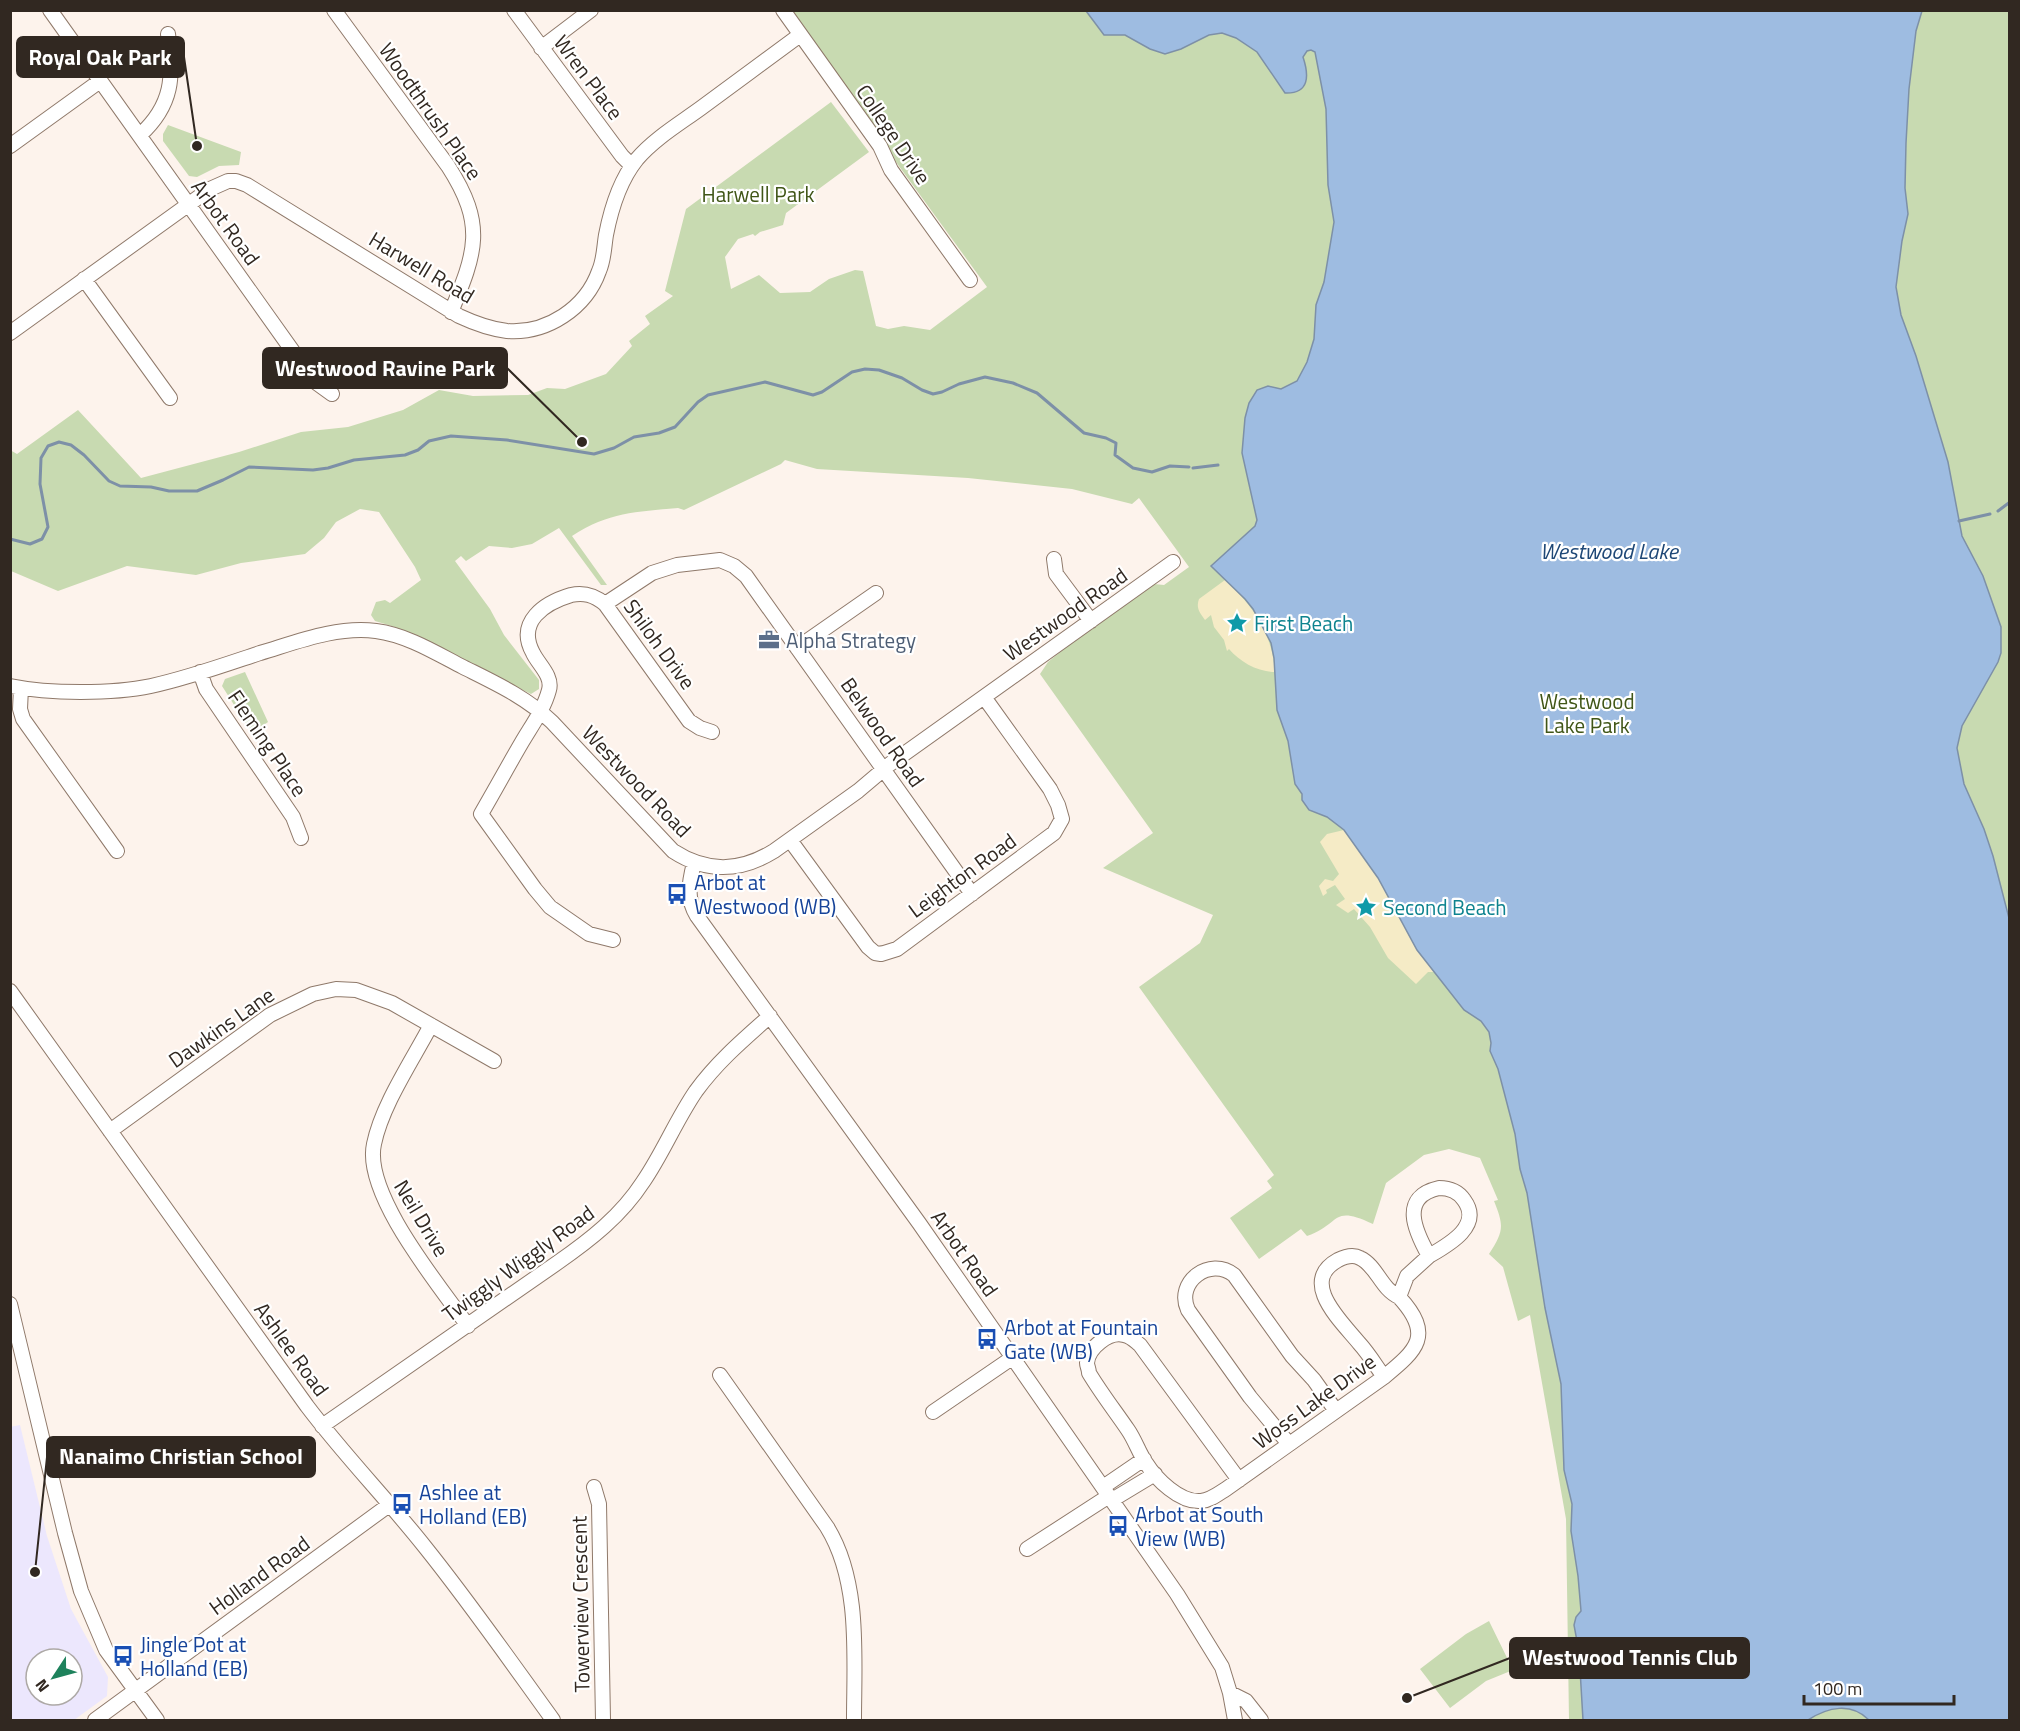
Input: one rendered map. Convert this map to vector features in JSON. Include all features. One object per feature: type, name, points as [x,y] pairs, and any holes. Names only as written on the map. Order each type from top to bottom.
[{"type":"street","name":"Arbot Road","points":[[50,10],[314,381],[332,394]]},
{"type":"street","name":"Woodthrush Place","points":[[334,10],[448,166],[467,202],[473,235],[472,252],[464,284],[451,312]]},
{"type":"street","name":"Wren Place","points":[[514,10],[622,156],[632,166]]},
{"type":"street","points":[[541,48],[591,10]]},
{"type":"street","name":"College Drive","points":[[783,10],[880,146],[891,171],[970,280]]},
{"type":"street","points":[[140,135],[158,116],[168,97],[172,65],[168,34]]},
{"type":"street","name":"Harwell Road","points":[[10,333],[188,205],[223,183],[231,181],[242,182],[451,312],[480,325],[507,331],[544,325],[572,310],[584,299],[593,285],[601,268],[612,212],[619,191],[632,166],[669,131],[800,35]]},
{"type":"street","points":[[10,146],[100,81]]},
{"type":"street","points":[[84,279],[170,399]]},
{"type":"street","points":[[1054,559],[1056,574],[1091,621]]},
{"type":"street","name":"Belwood Road","points":[[604,604],[652,573],[676,565],[720,560],[734,566],[746,576],[972,894]]},
{"type":"street","name":"Westwood Road","points":[[16,687],[69,691],[151,686],[322,635],[345,631],[378,631],[419,645],[510,691],[540,711],[673,851],[694,863],[714,867],[737,866],[763,858],[790,840],[858,791],[884,769],[1173,562]]},
{"type":"street","name":"Shiloh Drive","points":[[540,711],[550,684],[528,644],[529,628],[533,617],[543,607],[583,593],[592,595],[604,604],[689,721],[712,732]]},
{"type":"street","points":[[797,648],[876,593]]},
{"type":"street","name":"Fleming Place","points":[[200,672],[206,689],[293,817],[301,838]]},
{"type":"street","points":[[16,687],[22,719],[117,851]]},
{"type":"street","name":"Leighton Road","points":[[790,840],[861,938],[875,953],[887,953],[897,949],[972,894],[1054,833],[1062,819],[1050,789],[984,697]]},
{"type":"street","points":[[540,711],[482,814],[550,907],[589,934],[613,940]]},
{"type":"street","name":"Arbot Road","points":[[694,863],[688,890],[694,909],[892,1185],[1108,1494],[1215,1654],[1225,1673],[1235,1720]]},
{"type":"street","name":"Dawkins Lane","points":[[110,1131],[270,1015],[313,994],[336,989],[356,990],[392,1003],[494,1061]]},
{"type":"street","name":"Ashlee Road","points":[[10,992],[322,1426],[450,1578],[553,1720]]},
{"type":"street","name":"Twiggly Wiggly Road","points":[[322,1426],[583,1245],[614,1219],[644,1181],[677,1121],[698,1089],[735,1047],[770,1016]]},
{"type":"street","name":"Neil Drive","points":[[431,1025],[380,1120],[372,1158],[378,1185],[392,1215],[468,1326]]},
{"type":"street","points":[[1399,1297],[1407,1276],[1429,1256],[1452,1242],[1465,1230],[1470,1217],[1468,1204],[1462,1196],[1447,1188],[1431,1190],[1416,1202],[1414,1227],[1429,1256]]},
{"type":"street","name":"Woss Lake Drive","points":[[1239,1480],[1140,1345],[1124,1335],[1112,1335],[1101,1341],[1087,1363],[1089,1372],[1155,1474],[1184,1497],[1198,1501],[1214,1497],[1239,1480],[1384,1377],[1413,1351],[1419,1337],[1413,1314],[1399,1297],[1386,1288],[1367,1263],[1354,1256],[1340,1259],[1323,1273],[1321,1278],[1326,1300],[1344,1328],[1362,1346],[1384,1377]]},
{"type":"street","points":[[1289,1444],[1250,1397],[1188,1310],[1185,1300],[1186,1288],[1197,1275],[1212,1268],[1220,1268],[1234,1275],[1292,1356],[1314,1380],[1336,1411]]},
{"type":"street","points":[[10,1304],[62,1522],[81,1591],[106,1650],[157,1720]]},
{"type":"street","points":[[933,1412],[1012,1358]]},
{"type":"street","points":[[720,1375],[827,1527],[841,1553],[854,1623],[854,1720]]},
{"type":"street","points":[[1027,1549],[1108,1494],[1144,1460]]},
{"type":"street","points":[[1108,1494],[1155,1474]]},
{"type":"street","name":"Towerview Crescent","points":[[594,1487],[599,1504],[603,1720]]},
{"type":"street","name":"Holland Road","points":[[95,1720],[389,1505]]},
{"type":"street","points":[[1230,1693],[1246,1701],[1261,1720]]},
{"type":"shaded area","points":[[20,1425],[47,1536],[71,1609],[108,1677],[107,1696],[74,1720],[11,1720],[10,1427]]},
{"type":"green space","name":"Westwood Lake","points":[[786,11],[2009,11],[2009,1720],[1569,1720],[1566,1519],[1530,1315],[1518,1321],[1503,1267],[1489,1254],[1498,1240],[1501,1223],[1494,1201],[1498,1200],[1480,1158],[1449,1149],[1424,1155],[1386,1183],[1373,1224],[1359,1218],[1342,1216],[1307,1236],[1301,1229],[1259,1259],[1230,1218],[1272,1188],[1267,1181],[1274,1175],[1139,987],[1200,943],[1213,915],[1103,868],[1153,833],[1040,674],[1048,662],[1064,649],[1154,584],[1164,585],[1189,567],[1139,498],[1132,504],[1072,489],[968,478],[817,469],[785,460],[781,464],[684,510],[678,508],[648,511],[610,518],[572,536],[607,585],[601,585],[559,528],[532,544],[512,548],[489,546],[466,561],[461,556],[455,561],[490,609],[504,635],[539,680],[539,689],[531,694],[395,627],[375,621],[371,615],[376,602],[385,600],[390,603],[421,580],[379,512],[360,509],[336,522],[324,538],[305,554],[241,563],[196,575],[127,566],[58,591],[11,571],[10,450],[17,454],[78,410],[141,478],[239,452],[301,432],[348,427],[403,410],[439,390],[473,396],[528,395],[547,388],[565,389],[606,374],[632,346],[629,341],[650,324],[645,316],[673,296],[665,291],[686,209],[831,102],[869,152],[786,213],[783,225],[760,232],[755,236],[753,234],[738,239],[725,257],[731,289],[759,275],[780,293],[810,292],[829,279],[855,270],[863,271],[876,326],[888,329],[904,326],[930,330],[987,287]]},
{"type":"green space","points":[[168,125],[241,152],[239,165],[219,166],[197,177],[189,176],[163,141],[163,134]]},
{"type":"green space","points":[[245,672],[268,722],[252,733],[222,686],[225,679]]},
{"type":"green space","points":[[1489,1621],[1513,1670],[1486,1681],[1450,1708],[1420,1669],[1466,1634]]},
{"type":"sand","name":"First Beach","points":[[1225,580],[1252,610],[1265,632],[1270,644],[1275,672],[1256,668],[1238,658],[1229,649],[1227,651],[1224,640],[1214,627],[1211,615],[1205,620],[1200,612],[1199,599]]},
{"type":"sand","name":"Second Beach","points":[[1344,830],[1378,878],[1417,950],[1434,972],[1428,972],[1416,984],[1388,958],[1370,927],[1354,909],[1348,913],[1336,905],[1345,899],[1335,885],[1326,890],[1327,893],[1323,896],[1319,886],[1325,879],[1333,881],[1339,874],[1320,842],[1327,834]]},
{"type":"water","name":"Westwood Lake","points":[[1086,11],[1922,11],[1916,31],[1909,89],[1905,188],[1908,214],[1896,287],[1901,315],[1916,356],[1948,462],[1962,536],[1983,576],[2001,627],[2001,653],[1998,662],[1962,726],[1957,748],[1964,784],[1993,856],[2010,922],[2009,1720],[1869,1720],[1855,1711],[1839,1708],[1823,1712],[1808,1720],[1583,1720],[1579,1652],[1574,1625],[1581,1611],[1571,1531],[1572,1504],[1564,1470],[1561,1384],[1545,1308],[1527,1193],[1520,1169],[1515,1134],[1498,1069],[1490,1051],[1489,1032],[1481,1021],[1464,1010],[1417,950],[1378,878],[1344,830],[1327,817],[1309,810],[1302,800],[1302,794],[1295,784],[1288,741],[1277,710],[1271,643],[1253,609],[1211,566],[1255,526],[1257,520],[1242,453],[1245,418],[1249,403],[1257,390],[1268,386],[1281,389],[1297,381],[1307,362],[1314,339],[1316,305],[1324,282],[1334,222],[1328,185],[1326,109],[1315,52],[1307,51],[1303,57],[1307,77],[1303,87],[1285,93],[1257,52],[1236,38],[1222,33],[1209,35],[1165,54],[1150,49],[1125,35],[1104,35]]},
{"type":"waterway","points":[[10,539],[30,544],[42,539],[48,527],[40,484],[41,458],[48,446],[59,442],[71,445],[109,481],[120,486],[151,487],[169,491],[197,491],[249,467],[313,470],[328,468],[354,460],[405,455],[418,450],[429,441],[451,436],[507,440],[594,454],[614,448],[634,437],[659,433],[675,427],[698,402],[708,395],[765,382],[813,395],[822,392],[852,372],[865,369],[879,370],[902,378],[933,394],[985,377],[1013,383],[1037,393],[1084,433],[1116,443],[1115,455],[1133,468],[1152,472],[1170,466],[1189,467]]},
{"type":"waterway","points":[[1193,468],[1218,465]]},
{"type":"waterway","points":[[1998,511],[2010,502]]},
{"type":"waterway","points":[[1959,521],[1990,514]]},
{"type":"place","name":"Royal Oak Park","points":[[197,146]]},
{"type":"place","name":"Westwood Ravine Park","points":[[582,442]]},
{"type":"place","name":"First Beach","points":[[1237,623]]},
{"type":"place","name":"Alpha Strategy","points":[[769,640]]},
{"type":"place","name":"Arbot at Westwood (WB)","points":[[677,894]]},
{"type":"place","name":"Second Beach","points":[[1366,907]]},
{"type":"place","name":"Arbot at Fountain Gate (WB)","points":[[987,1339]]},
{"type":"place","name":"Ashlee at Holland (EB)","points":[[402,1504]]},
{"type":"place","name":"Arbot at South View (WB)","points":[[1118,1526]]},
{"type":"place","name":"Nanaimo Christian School","points":[[35,1572]]},
{"type":"place","name":"Jingle Pot at Holland (EB)","points":[[123,1656]]},
{"type":"place","name":"Westwood Tennis Club","points":[[1407,1698]]},
{"type":"park label","name":"Harwell Park","points":[[758,194]]},
{"type":"park label","name":"Westwood Lake Park","points":[[1587,713]]}]
